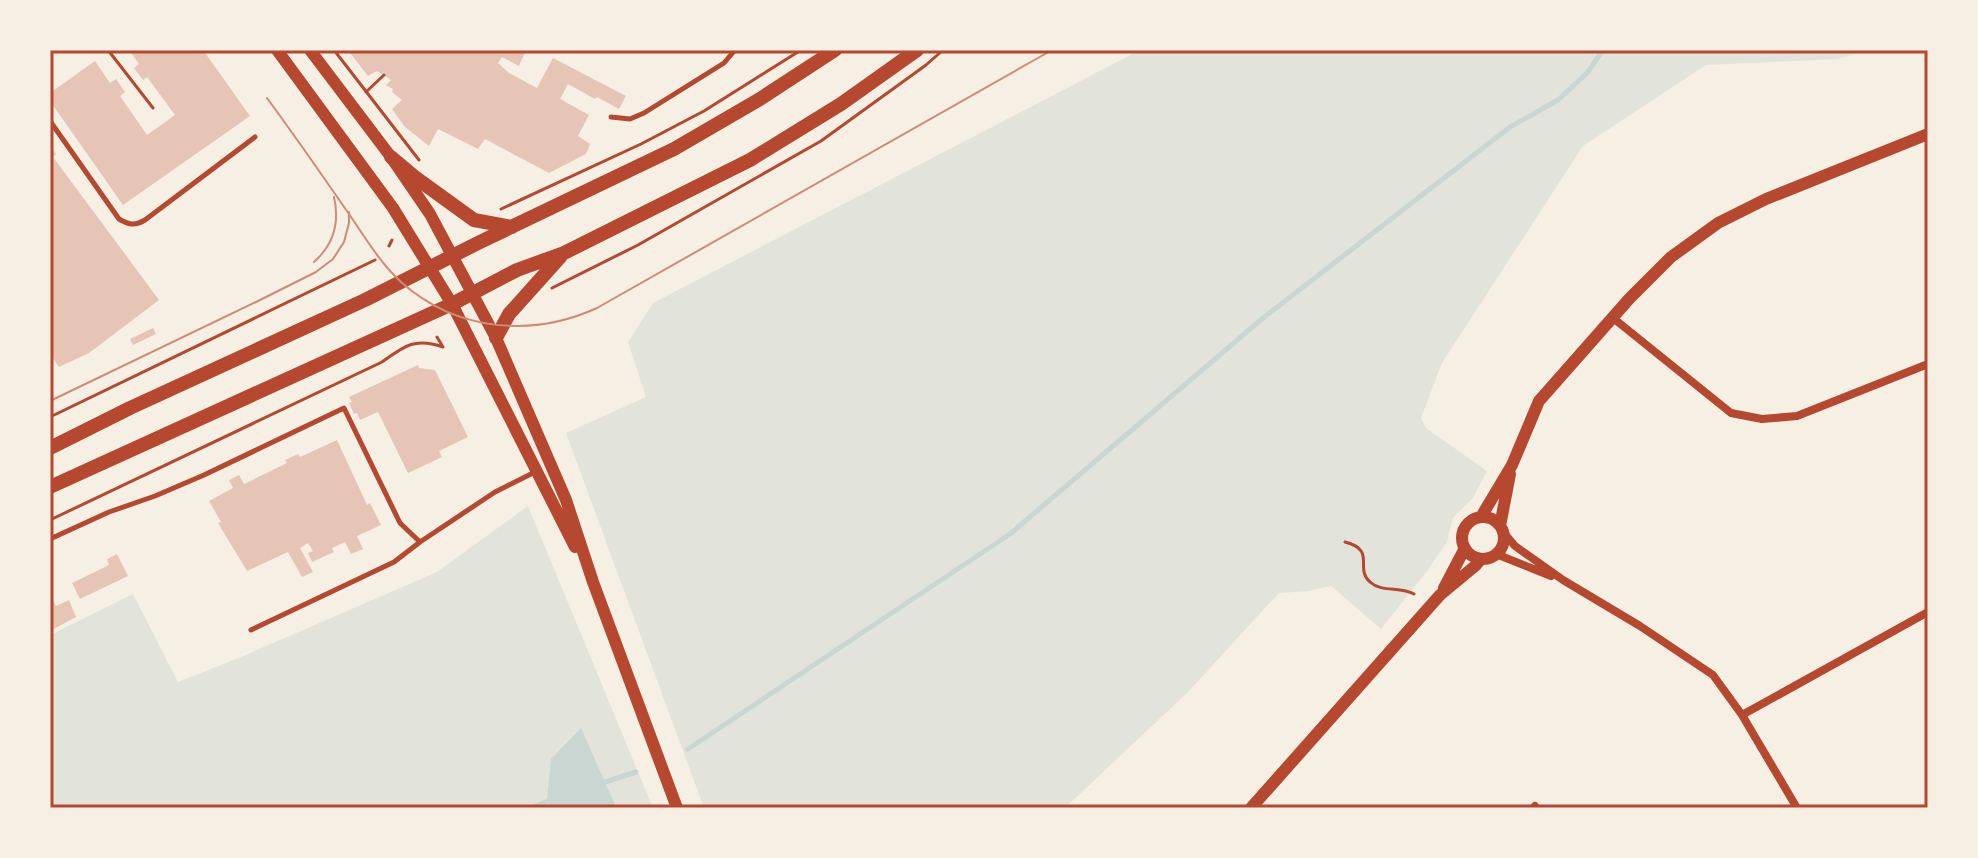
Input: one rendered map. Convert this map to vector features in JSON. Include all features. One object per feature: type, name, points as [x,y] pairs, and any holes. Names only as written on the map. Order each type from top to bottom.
[{"type":"main road","points":[[50,448],[365,300],[674,149],[760,99],[835,50]]},
{"type":"main road","points":[[50,487],[472,295],[517,270],[564,253],[750,160],[841,104],[917,50]]},
{"type":"main road","points":[[391,157],[474,220],[512,227]]},
{"type":"main road","points":[[496,338],[509,314],[564,253]]},
{"type":"street","points":[[277,50],[393,208],[452,304],[593,582]]},
{"type":"street","points":[[310,50],[430,214],[496,338],[566,500],[593,582],[677,808]]},
{"type":"street","points":[[1512,465],[1502,530],[1503,545],[1496,554],[1486,559],[1474,557],[1462,542],[1464,528],[1481,517],[1512,465],[1539,401],[1629,299],[1671,257],[1718,223],[1766,199],[1928,134]]},
{"type":"street","points":[[1613,318],[1731,413],[1762,419],[1797,416],[1928,364]]},
{"type":"street","points":[[1481,517],[1492,519],[1515,546],[1563,580],[1713,675],[1742,715],[1797,808]]},
{"type":"street","points":[[1440,595],[1465,548]]},
{"type":"street","points":[[1496,554],[1563,580]]},
{"type":"street","points":[[1253,807],[1440,595],[1481,559]]},
{"type":"street","points":[[1742,715],[1928,612]]},
{"type":"lane","points":[[611,117],[630,119],[644,113],[724,63],[735,50]]},
{"type":"lane","points":[[50,121],[119,219],[128,225],[145,220],[255,137]]},
{"type":"lane","points":[[50,539],[204,475],[344,408],[400,523],[420,542]]},
{"type":"lane","points":[[251,630],[394,562],[495,492],[536,471]]},
{"type":"path","points":[[108,50],[153,108]]},
{"type":"path","points":[[334,50],[425,168]]},
{"type":"path","points":[[498,210],[641,144],[704,111],[801,50]]},
{"type":"path","points":[[552,288],[638,245],[821,141],[943,50]]},
{"type":"path","points":[[366,92],[384,75]]},
{"type":"path","points":[[389,246],[392,240]]},
{"type":"path","points":[[50,417],[375,260]]},
{"type":"path","points":[[50,520],[382,362],[403,347],[419,342],[443,347],[437,337]]},
{"type":"path","points":[[1345,542],[1358,546],[1363,553],[1364,574],[1369,582],[1380,588],[1401,589],[1414,594]]},
{"type":"shaded area","points":[[1140,50],[1868,50],[1838,59],[1706,65],[1583,146],[1442,363],[1421,418],[1426,428],[1487,471],[1473,498],[1453,518],[1447,542],[1381,629],[1331,586],[1279,593],[1188,692],[1065,808],[704,808],[566,433],[646,397],[628,342],[653,303]]},
{"type":"shaded area","points":[[528,506],[653,808],[50,808],[50,635],[133,594],[178,682],[437,572]]},
{"type":"shaded area","points":[[581,728],[617,808],[554,808],[547,801],[551,759]]},
{"type":"building","points":[[129,50],[203,50],[250,116],[123,205],[50,101],[50,93],[95,61],[110,83],[116,79],[125,92],[120,96],[147,135],[175,115],[147,77],[143,80],[134,68],[139,64]]},
{"type":"building","points":[[351,50],[526,50],[519,66],[502,57],[498,63],[509,73],[537,88],[553,58],[626,96],[619,109],[568,84],[560,99],[589,115],[578,136],[590,144],[586,154],[549,173],[485,139],[478,149],[438,129],[429,146],[405,127],[392,109],[402,100],[386,85],[391,80],[377,71],[368,76],[350,53]]},
{"type":"building","points":[[50,146],[56,154],[53,157],[159,300],[89,353],[59,367],[50,354]]},
{"type":"building","points":[[153,328],[156,334],[133,345],[130,339]]},
{"type":"building","points":[[418,365],[419,368],[435,370],[468,437],[439,451],[442,457],[408,473],[378,412],[360,420],[357,413],[354,414],[349,397]]},
{"type":"building","points":[[337,440],[367,505],[370,503],[381,525],[357,536],[363,549],[351,554],[345,542],[332,548],[334,552],[312,562],[308,553],[313,551],[308,543],[300,548],[313,572],[302,577],[288,552],[247,571],[218,523],[221,522],[209,501],[233,488],[229,480],[239,475],[244,484],[287,463],[285,460],[298,454],[300,457]]},
{"type":"building","points":[[117,554],[128,576],[80,599],[72,583],[109,565],[107,559]]},
{"type":"building","points":[[50,593],[56,606],[69,600],[76,617],[50,631]]},
{"type":"waterway","points":[[688,749],[1010,534],[1263,318],[1510,127],[1558,100],[1587,73],[1603,50]]},
{"type":"waterway","points":[[599,784],[636,772]]},
{"type":"waterway","points":[[530,808],[551,800]]},
{"type":"tram line","points":[[267,98],[373,250],[401,282],[446,311],[470,320],[520,326],[572,318],[597,308],[1052,50]]},
{"type":"tram line","points":[[314,262],[334,232],[334,197]]},
{"type":"tram line","points":[[50,401],[316,272],[333,259],[344,242],[349,212]]}]
